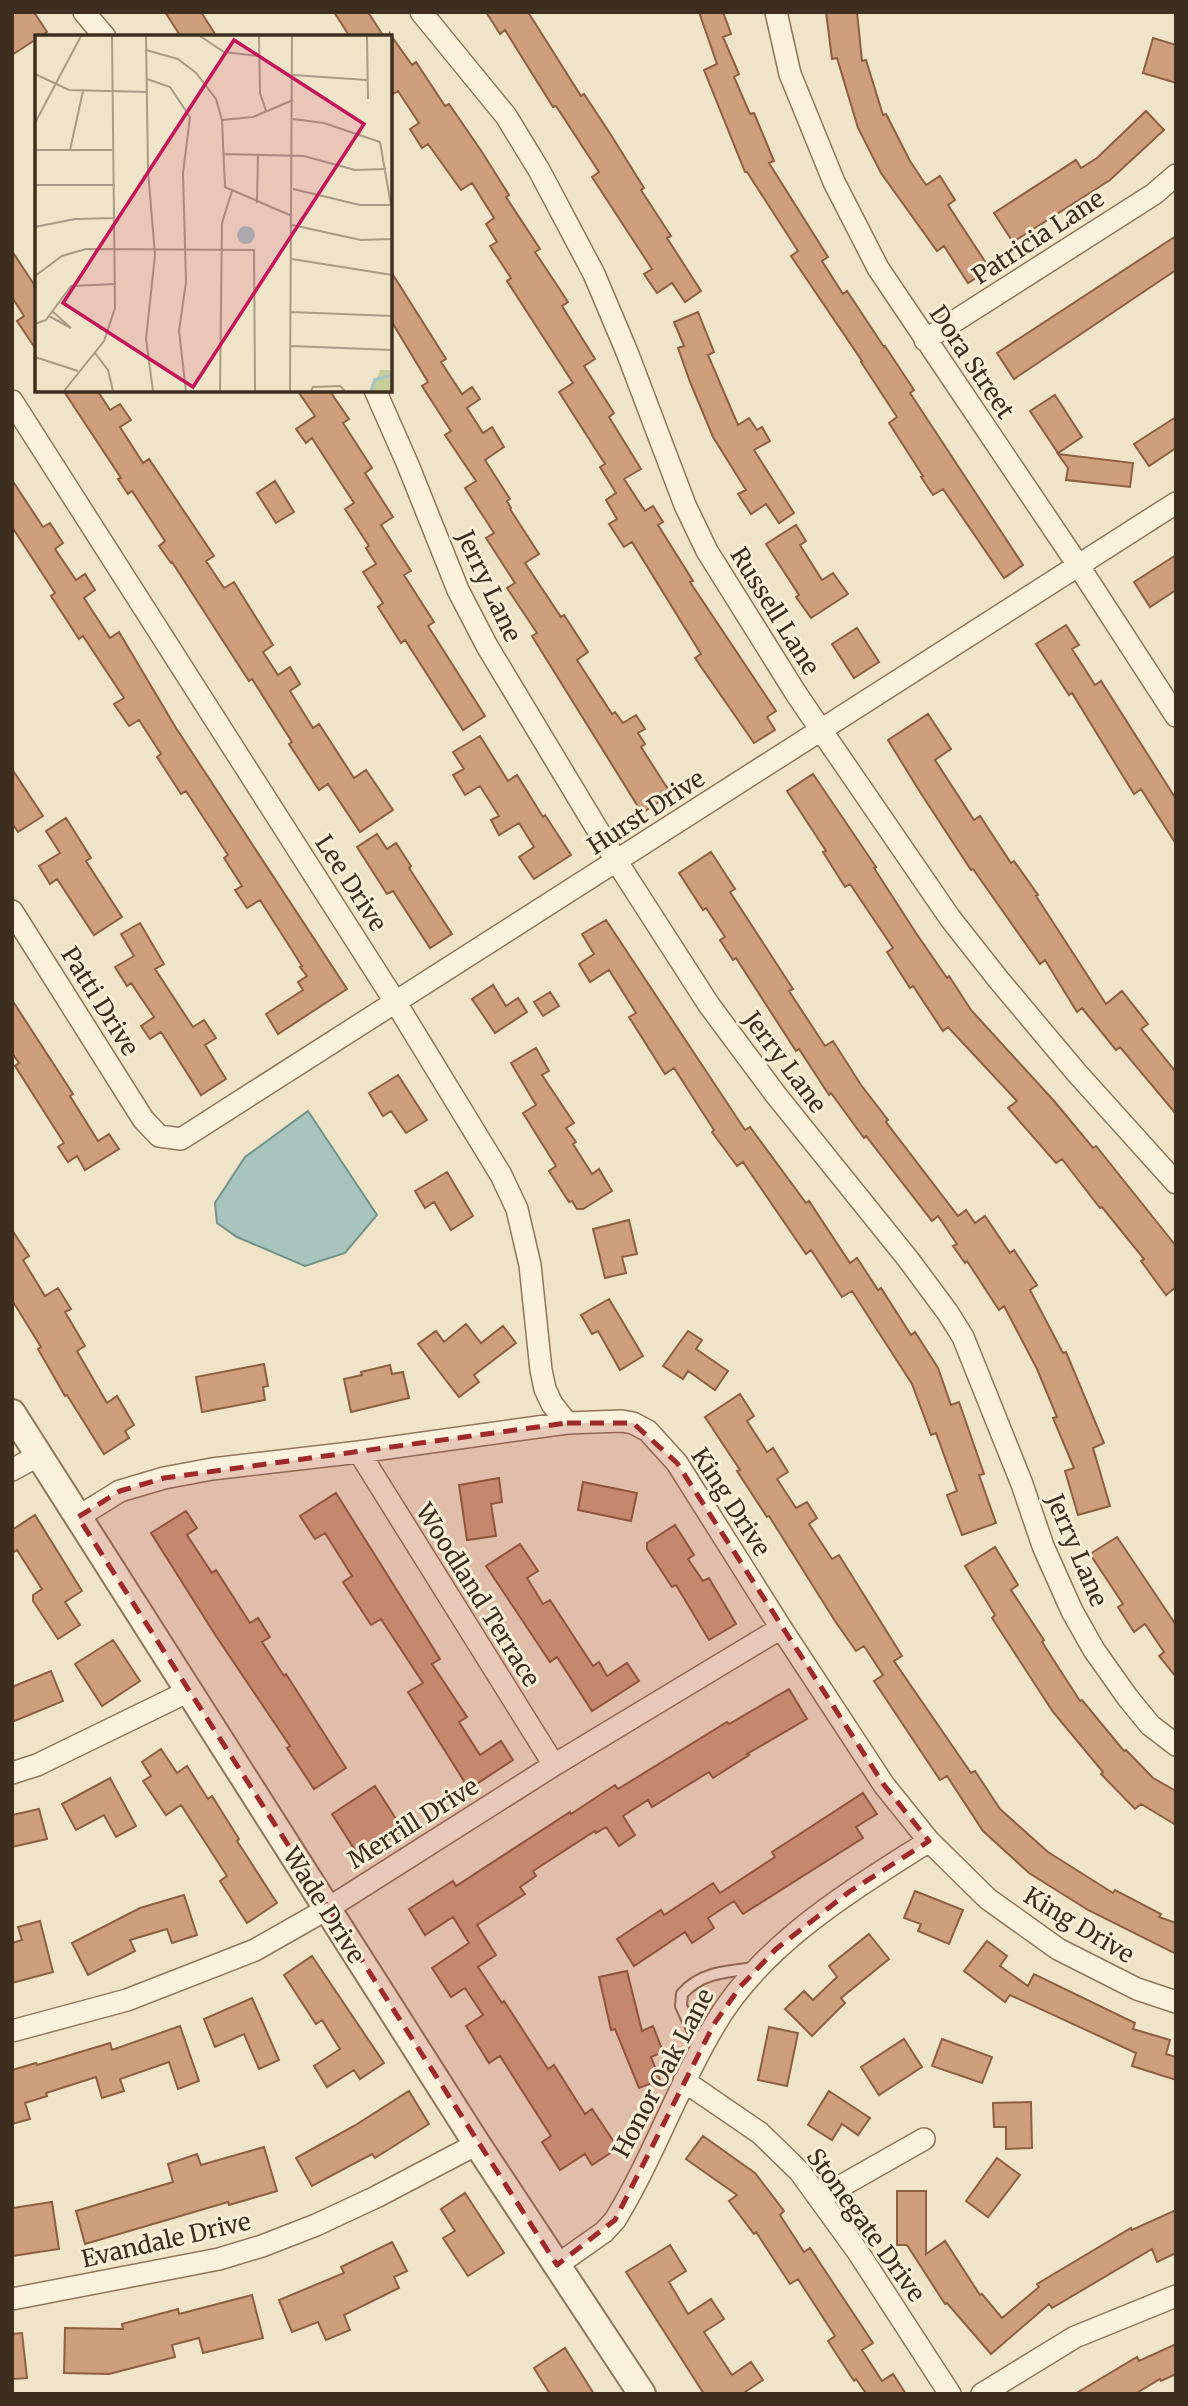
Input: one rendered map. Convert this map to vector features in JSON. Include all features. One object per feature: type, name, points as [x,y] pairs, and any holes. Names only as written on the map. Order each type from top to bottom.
[{"type":"street","points":[[84,12],[103,35]]},
{"type":"street","name":"Russell Lane","points":[[421,12],[506,116],[539,170],[594,274],[627,352],[685,505],[707,551],[822,731],[950,918],[1076,1072],[1176,1183]]},
{"type":"street","name":"Dora Street","points":[[776,12],[790,74],[834,182],[878,268],[1176,716]]},
{"type":"street","name":"Patricia Lane","points":[[925,340],[1154,194],[1176,175]]},
{"type":"street","name":"Jerry Lane","points":[[376,392],[458,590],[487,646],[617,862],[709,1004],[776,1095],[948,1313],[963,1337],[1022,1484],[1043,1546],[1072,1611],[1094,1650],[1128,1698],[1150,1725],[1176,1745]]},
{"type":"street","name":"Lee Drive","points":[[12,401],[459,1102],[501,1175],[517,1209],[530,1265],[545,1389],[552,1404],[567,1423]]},
{"type":"street","name":"Hurst Drive","points":[[143,1119],[159,1136],[181,1139],[1176,503]]},
{"type":"street","name":"Patti Drive","points":[[12,911],[143,1119]]},
{"type":"street","name":"Wade Drive","points":[[12,1413],[477,2144],[642,2394]]},
{"type":"street","name":"King Drive","points":[[78,1517],[120,1491],[164,1478],[212,1469],[567,1423],[633,1423],[648,1431],[677,1463],[884,1785],[929,1841],[988,1899],[1058,1949],[1137,1989],[1176,2002]]},
{"type":"street","name":"Woodland Terrace","points":[[359,1452],[554,1765]]},
{"type":"street","points":[[12,1470],[39,1455]]},
{"type":"street","name":"Merrill Drive","points":[[12,2031],[140,1995],[255,1950],[327,1909],[554,1765],[781,1628]]},
{"type":"street","points":[[12,1773],[37,1765],[188,1691]]},
{"type":"street","name":"Honor Oak Lane","points":[[557,2265],[604,2232],[615,2220],[714,2024],[740,1987],[776,1949],[849,1892],[929,1841]]},
{"type":"street","name":"Stonegate Drive","points":[[684,2081],[760,2133],[800,2172],[858,2252],[950,2394]]},
{"type":"street","points":[[820,2198],[924,2138]]},
{"type":"street","name":"Evandale Drive","points":[[12,2299],[219,2259],[262,2246],[376,2197],[477,2144]]},
{"type":"street","points":[[982,2394],[1075,2337],[1176,2295]]},
{"type":"lane","points":[[701,2049],[681,2006],[682,1994],[708,1976],[758,1968]]},
{"type":"highlighted area","points":[[567,1423],[633,1423],[677,1463],[884,1785],[929,1841],[849,1892],[776,1949],[740,1987],[714,2024],[615,2220],[557,2265],[78,1517],[120,1491],[164,1478]]},
{"type":"water","points":[[308,1111],[377,1215],[345,1253],[305,1266],[237,1237],[217,1223],[215,1203],[245,1157]]},
{"type":"building","points":[[12,12],[34,12],[47,32],[35,35],[35,40],[12,55]]},
{"type":"building","points":[[165,12],[201,12],[216,35],[180,35]]},
{"type":"building","points":[[334,12],[368,12],[383,35],[349,35]]},
{"type":"building","points":[[486,12],[528,12],[644,188],[641,190],[671,236],[667,238],[701,291],[685,302],[672,283],[657,293],[644,274],[652,269],[592,177],[599,172],[556,106],[553,107],[505,30],[500,34]]},
{"type":"building","points":[[699,12],[723,12],[731,34],[723,37],[739,74],[734,77],[750,114],[754,113],[774,161],[769,163],[828,257],[822,261],[843,294],[847,291],[885,346],[914,390],[910,393],[1023,565],[1004,578],[943,489],[933,495],[921,477],[923,476],[889,423],[897,417],[791,256],[798,251],[745,172],[704,70],[717,64]]},
{"type":"building","points":[[826,12],[857,12],[862,61],[866,60],[883,115],[886,114],[910,161],[926,185],[940,176],[955,200],[948,205],[990,269],[968,283],[944,246],[937,251],[881,173],[858,128],[837,58],[832,59]]},
{"type":"building","points":[[392,37],[412,65],[416,62],[445,106],[449,104],[482,152],[509,195],[506,197],[540,249],[535,252],[568,302],[562,306],[595,359],[584,366],[614,413],[609,417],[641,469],[624,479],[645,511],[653,506],[663,522],[658,525],[693,581],[690,582],[776,711],[767,717],[775,730],[754,743],[695,658],[701,654],[632,542],[624,547],[609,524],[617,519],[606,500],[616,493],[600,467],[605,464],[559,392],[573,383],[507,281],[511,278],[490,246],[497,242],[486,224],[494,218],[472,183],[461,190],[428,144],[422,148],[410,129],[419,123],[398,91],[392,95]]},
{"type":"building","points":[[1153,38],[1176,45],[1176,83],[1143,73]]},
{"type":"building","points":[[1146,111],[1164,130],[1110,180],[1013,242],[994,213],[1076,160],[1081,168],[1097,158]]},
{"type":"building","points":[[1176,236],[1176,270],[1014,379],[997,353]]},
{"type":"building","points":[[12,251],[35,286],[35,348],[17,321],[24,316],[12,297]]},
{"type":"building","points":[[392,273],[446,359],[441,362],[462,394],[472,387],[480,399],[467,408],[483,433],[492,427],[504,447],[485,460],[510,499],[507,501],[510,509],[539,554],[525,563],[588,652],[577,660],[612,714],[615,712],[623,723],[636,715],[645,729],[638,733],[645,744],[641,747],[671,794],[642,813],[532,636],[537,633],[507,588],[515,583],[486,538],[494,533],[465,488],[476,481],[445,435],[451,431],[422,386],[428,382],[392,322]]},
{"type":"building","points":[[698,312],[714,352],[708,355],[738,425],[749,418],[757,430],[762,427],[770,441],[754,450],[794,513],[779,523],[766,504],[751,514],[738,494],[746,490],[713,437],[690,382],[678,348],[684,346],[674,322]]},
{"type":"building","points":[[64,392],[98,392],[110,410],[120,404],[131,420],[120,427],[143,463],[149,459],[214,556],[206,561],[224,588],[234,582],[273,645],[263,652],[278,675],[290,667],[300,684],[290,691],[313,728],[319,724],[354,778],[366,770],[393,810],[360,832],[328,784],[319,790],[252,679],[249,681],[159,546],[165,541],[132,491],[128,494],[118,479],[121,478]]},
{"type":"building","points":[[298,392],[330,392],[349,419],[343,423],[372,468],[365,473],[393,517],[381,525],[411,571],[404,575],[434,622],[428,626],[485,716],[463,730],[405,640],[401,643],[378,607],[383,603],[363,572],[376,564],[366,548],[369,546],[345,509],[354,503],[312,438],[306,443],[296,429],[315,416]]},
{"type":"building","points":[[1055,395],[1082,437],[1058,453],[1030,411]]},
{"type":"building","points":[[1176,417],[1176,448],[1149,466],[1134,444]]},
{"type":"building","points":[[1058,454],[1133,463],[1130,487],[1066,480],[1068,468]]},
{"type":"building","points":[[12,480],[43,527],[50,523],[63,543],[55,549],[76,580],[85,574],[95,590],[84,598],[110,638],[119,632],[176,728],[347,989],[278,1034],[266,1014],[303,990],[298,982],[307,976],[260,900],[247,908],[235,890],[242,886],[224,858],[228,855],[186,791],[181,794],[157,757],[161,754],[139,720],[129,726],[114,704],[124,698],[83,636],[79,639],[51,596],[55,593],[12,527]]},
{"type":"building","points":[[275,481],[294,512],[276,523],[257,493]]},
{"type":"building","points":[[796,525],[806,541],[800,545],[822,580],[833,573],[848,594],[811,618],[766,544]]},
{"type":"building","points":[[1176,555],[1176,590],[1150,607],[1134,582]]},
{"type":"building","points":[[1066,625],[1079,645],[1072,649],[1095,685],[1101,681],[1176,799],[1176,844],[1141,789],[1134,794],[1072,693],[1069,695],[1036,644]]},
{"type":"building","points":[[857,628],[879,662],[854,678],[832,644]]},
{"type":"building","points":[[928,714],[951,749],[935,760],[974,820],[980,816],[1011,863],[1014,861],[1106,1004],[1122,991],[1148,1024],[1141,1029],[1176,1072],[1176,1114],[1120,1047],[1116,1050],[1082,1008],[1077,1012],[1045,960],[1040,964],[973,869],[971,870],[920,792],[888,740]]},
{"type":"building","points":[[480,736],[508,781],[517,775],[571,855],[534,879],[519,857],[534,847],[519,823],[499,835],[491,820],[499,816],[480,786],[465,795],[453,775],[464,769],[453,752]]},
{"type":"building","points":[[12,769],[43,816],[18,832],[12,823]]},
{"type":"building","points":[[813,774],[876,867],[874,868],[916,933],[971,1010],[1093,1148],[1096,1146],[1176,1246],[1176,1287],[1166,1295],[1141,1261],[1144,1259],[1062,1159],[1056,1163],[1008,1108],[1017,1101],[948,1027],[943,1031],[913,986],[910,988],[887,952],[893,948],[850,884],[845,887],[823,852],[826,851],[787,791]]},
{"type":"building","points":[[66,818],[91,858],[86,861],[122,917],[94,935],[57,879],[50,884],[39,866],[60,853],[46,831]]},
{"type":"building","points":[[377,834],[387,849],[396,843],[452,934],[430,948],[393,891],[387,894],[357,847]]},
{"type":"building","points":[[711,852],[735,889],[730,892],[793,989],[789,991],[825,1046],[833,1041],[861,1085],[888,1120],[886,1122],[958,1216],[966,1210],[975,1223],[985,1216],[1010,1253],[1014,1250],[1037,1285],[1030,1290],[1063,1353],[1066,1352],[1104,1443],[1093,1448],[1110,1506],[1078,1515],[1065,1471],[1074,1468],[1053,1418],[1057,1417],[1037,1369],[1004,1306],[999,1310],[967,1261],[965,1263],[953,1246],[957,1244],[938,1216],[932,1221],[831,1093],[829,1095],[799,1049],[796,1051],[736,958],[733,960],[720,940],[725,937],[706,908],[703,910],[679,873]]},
{"type":"building","points":[[606,920],[745,1130],[750,1127],[806,1203],[809,1201],[850,1263],[857,1258],[878,1290],[881,1288],[911,1335],[915,1332],[938,1368],[951,1405],[959,1402],[984,1474],[979,1475],[996,1523],[962,1535],[947,1495],[957,1491],[936,1433],[931,1435],[912,1384],[852,1291],[842,1297],[811,1250],[806,1254],[743,1162],[737,1166],[712,1132],[714,1130],[674,1068],[665,1074],[629,1017],[636,1013],[609,970],[590,982],[579,964],[594,954],[582,934]]},
{"type":"building","points":[[140,923],[164,964],[155,969],[193,1027],[204,1020],[216,1038],[205,1045],[226,1079],[201,1095],[161,1032],[150,1039],[141,1026],[154,1017],[131,983],[127,986],[115,967],[134,956],[121,934]]},
{"type":"building","points":[[493,985],[506,1006],[518,998],[527,1012],[495,1033],[472,999]]},
{"type":"building","points":[[550,992],[559,1006],[543,1016],[534,1002]]},
{"type":"building","points":[[12,1000],[73,1094],[70,1096],[98,1141],[109,1134],[119,1149],[85,1170],[77,1156],[68,1162],[58,1147],[64,1143],[15,1066],[19,1063],[12,1053]]},
{"type":"building","points":[[536,1048],[549,1071],[542,1075],[574,1123],[566,1128],[576,1142],[573,1144],[592,1174],[599,1169],[612,1191],[583,1209],[577,1209],[572,1201],[569,1202],[549,1171],[556,1166],[523,1113],[536,1105],[511,1063]]},
{"type":"building","points":[[398,1075],[427,1120],[406,1133],[391,1111],[383,1116],[369,1093]]},
{"type":"building","points":[[447,1172],[473,1216],[451,1230],[434,1202],[425,1208],[415,1191]]},
{"type":"building","points":[[629,1220],[637,1254],[622,1257],[626,1273],[605,1278],[593,1229]]},
{"type":"building","points":[[12,1230],[29,1256],[23,1260],[45,1296],[58,1288],[71,1309],[65,1312],[85,1346],[77,1351],[107,1403],[117,1396],[134,1425],[125,1431],[129,1438],[104,1454],[67,1395],[65,1396],[38,1349],[41,1347],[12,1300]]},
{"type":"building","points":[[609,1299],[643,1356],[620,1370],[598,1331],[592,1334],[581,1315]]},
{"type":"building","points":[[466,1324],[481,1343],[503,1326],[516,1343],[474,1375],[479,1382],[459,1397],[418,1344],[436,1331],[444,1342]]},
{"type":"building","points":[[688,1331],[702,1340],[696,1349],[728,1371],[715,1390],[688,1371],[683,1379],[663,1366]]},
{"type":"building","points":[[264,1364],[268,1386],[263,1387],[265,1400],[202,1412],[196,1377]]},
{"type":"building","points":[[390,1365],[392,1374],[403,1372],[409,1398],[351,1412],[344,1379]]},
{"type":"building","points":[[740,1394],[754,1416],[747,1421],[767,1452],[773,1448],[788,1472],[777,1479],[796,1508],[807,1502],[817,1518],[809,1524],[832,1559],[839,1555],[902,1656],[894,1661],[971,1773],[975,1771],[1000,1809],[1048,1852],[1113,1893],[1115,1890],[1161,1914],[1159,1917],[1176,1923],[1176,1954],[1088,1910],[1029,1873],[983,1831],[947,1776],[940,1780],[874,1681],[883,1675],[864,1646],[856,1651],[835,1621],[705,1417]]},
{"type":"building","points":[[499,1478],[502,1502],[491,1504],[496,1536],[467,1540],[459,1485]]},
{"type":"building","points":[[583,1482],[637,1493],[631,1521],[578,1510]]},
{"type":"building","points":[[336,1493],[440,1659],[432,1664],[467,1717],[459,1722],[480,1755],[501,1741],[513,1760],[469,1789],[408,1692],[423,1683],[381,1619],[371,1625],[343,1582],[352,1576],[325,1533],[315,1539],[300,1516]]},
{"type":"building","points":[[186,1511],[197,1528],[187,1535],[212,1573],[216,1570],[250,1623],[258,1618],[270,1637],[262,1642],[284,1676],[286,1674],[346,1768],[314,1789],[287,1748],[290,1746],[151,1533]]},
{"type":"building","points":[[35,1515],[82,1591],[65,1602],[80,1625],[58,1639],[33,1601],[33,1595],[42,1589],[17,1550],[12,1553],[12,1530]]},
{"type":"building","points":[[675,1525],[694,1555],[688,1559],[703,1581],[709,1578],[736,1624],[709,1640],[676,1585],[672,1587],[647,1549],[647,1543]]},
{"type":"building","points":[[1117,1537],[1176,1625],[1176,1677],[1159,1656],[1164,1652],[1145,1624],[1134,1632],[1118,1607],[1123,1604],[1090,1554]]},
{"type":"building","points":[[520,1544],[538,1571],[527,1578],[543,1604],[550,1600],[593,1666],[599,1662],[607,1676],[627,1663],[639,1681],[592,1711],[557,1657],[550,1662],[486,1566]]},
{"type":"building","points":[[995,1547],[1018,1585],[1011,1590],[1080,1701],[1082,1700],[1124,1751],[1153,1778],[1176,1791],[1176,1825],[1141,1804],[1135,1809],[1101,1774],[1103,1772],[1053,1712],[992,1618],[995,1615],[965,1566]]},
{"type":"building","points":[[113,1640],[140,1681],[102,1706],[75,1664]]},
{"type":"building","points":[[51,1671],[63,1701],[12,1722],[12,1687]]},
{"type":"building","points":[[789,1689],[807,1719],[747,1754],[749,1755],[713,1778],[709,1772],[652,1807],[648,1800],[623,1816],[635,1835],[619,1846],[606,1827],[596,1833],[595,1831],[533,1871],[536,1876],[520,1887],[525,1894],[477,1925],[496,1955],[478,1967],[502,2003],[504,2001],[548,2069],[554,2065],[585,2114],[592,2109],[618,2148],[592,2165],[585,2154],[560,2170],[542,2142],[551,2136],[500,2056],[489,2063],[466,2026],[483,2015],[465,1988],[451,1997],[432,1968],[469,1943],[453,1917],[425,1935],[409,1909],[453,1881],[456,1886],[615,1785],[618,1789],[727,1722],[729,1724]]},
{"type":"building","points":[[161,1749],[177,1773],[187,1766],[208,1799],[212,1796],[277,1903],[247,1923],[220,1881],[227,1876],[181,1805],[166,1815],[143,1781],[151,1776],[142,1762]]},
{"type":"building","points":[[110,1778],[136,1826],[116,1837],[104,1815],[76,1830],[62,1804]]},
{"type":"building","points":[[375,1786],[403,1830],[360,1858],[332,1814]]},
{"type":"building","points":[[863,1793],[877,1814],[856,1827],[863,1838],[743,1914],[734,1901],[708,1918],[714,1928],[692,1943],[685,1932],[634,1966],[617,1939],[661,1910],[664,1915],[713,1883],[720,1893],[775,1857],[772,1852]]},
{"type":"building","points":[[39,1809],[47,1839],[12,1847],[12,1815]]},
{"type":"building","points":[[915,1891],[963,1910],[949,1944],[918,1931],[921,1924],[904,1918]]},
{"type":"building","points":[[184,1895],[197,1935],[172,1943],[167,1929],[130,1940],[135,1951],[88,1975],[72,1943],[140,1908]]},
{"type":"building","points":[[40,1921],[53,1972],[12,1983],[12,1943],[22,1940],[18,1927]]},
{"type":"building","points":[[869,1934],[889,1959],[841,1998],[845,2003],[812,2036],[785,2009],[804,1991],[813,2000],[837,1977],[829,1966]]},
{"type":"building","points":[[987,1941],[1007,1956],[1000,1966],[1028,1986],[1034,1974],[1135,2023],[1133,2029],[1170,2040],[1166,2054],[1176,2057],[1176,2080],[1132,2066],[1136,2053],[1010,1995],[1005,2002],[964,1971]]},
{"type":"building","points":[[312,1956],[384,2063],[360,2079],[354,2070],[327,2087],[314,2066],[340,2049],[322,2020],[316,2024],[284,1975]]},
{"type":"building","points":[[627,1971],[642,2031],[653,2026],[663,2052],[651,2057],[660,2080],[639,2088],[615,2029],[611,2030],[599,1977]]},
{"type":"building","points":[[252,1998],[279,2060],[259,2069],[244,2034],[215,2047],[204,2019]]},
{"type":"building","points":[[180,2026],[199,2081],[178,2089],[169,2062],[120,2079],[124,2091],[102,2098],[96,2077],[46,2093],[47,2096],[25,2103],[30,2119],[12,2124],[12,2070],[110,2043],[112,2050]]},
{"type":"building","points":[[769,2027],[798,2033],[787,2086],[758,2080]]},
{"type":"building","points":[[904,2039],[922,2067],[879,2095],[861,2067]]},
{"type":"building","points":[[942,2039],[992,2057],[982,2083],[932,2066]]},
{"type":"building","points":[[409,2091],[429,2124],[375,2158],[372,2154],[312,2186],[296,2158]]},
{"type":"building","points":[[829,2091],[870,2118],[858,2135],[842,2124],[832,2140],[808,2125]]},
{"type":"building","points":[[1031,2102],[1032,2148],[1006,2149],[1006,2127],[994,2127],[993,2103]]},
{"type":"building","points":[[703,2136],[755,2173],[784,2211],[780,2215],[804,2252],[810,2248],[873,2343],[862,2350],[882,2381],[893,2374],[906,2394],[862,2394],[865,2392],[856,2379],[854,2381],[828,2341],[835,2336],[798,2279],[790,2284],[756,2232],[754,2234],[729,2201],[737,2195],[686,2159]]},
{"type":"building","points":[[264,2147],[277,2191],[229,2205],[228,2202],[85,2244],[76,2211],[173,2182],[168,2164],[197,2154],[201,2165]]},
{"type":"building","points":[[997,2158],[1020,2175],[988,2217],[966,2201]]},
{"type":"building","points":[[897,2191],[926,2191],[926,2254],[945,2241],[980,2295],[982,2294],[1002,2318],[1039,2287],[1037,2284],[1131,2228],[1132,2230],[1176,2210],[1176,2253],[1157,2262],[1152,2249],[1052,2308],[1049,2304],[991,2354],[947,2303],[945,2304],[907,2245],[897,2245]]},
{"type":"building","points":[[465,2193],[504,2253],[468,2276],[443,2238],[455,2231],[441,2209]]},
{"type":"building","points":[[52,2202],[59,2249],[12,2256],[12,2208]]},
{"type":"building","points":[[392,2242],[407,2271],[394,2277],[399,2288],[344,2315],[350,2330],[326,2340],[318,2322],[292,2332],[279,2300],[344,2273],[341,2267]]},
{"type":"building","points":[[670,2245],[686,2271],[669,2282],[688,2314],[711,2299],[724,2319],[704,2332],[732,2375],[751,2362],[763,2380],[742,2394],[704,2394],[626,2272]]},
{"type":"building","points":[[252,2295],[263,2338],[203,2353],[199,2338],[172,2345],[175,2357],[109,2374],[64,2373],[65,2328],[123,2329],[122,2324],[178,2309],[179,2314]]},
{"type":"building","points":[[22,2333],[27,2378],[12,2379],[12,2334]]},
{"type":"building","points":[[1176,2344],[1176,2374],[1161,2381],[1160,2379],[1135,2394],[1075,2394],[1137,2357],[1139,2361]]},
{"type":"building","points":[[565,2348],[594,2394],[550,2394],[534,2368]]}]
